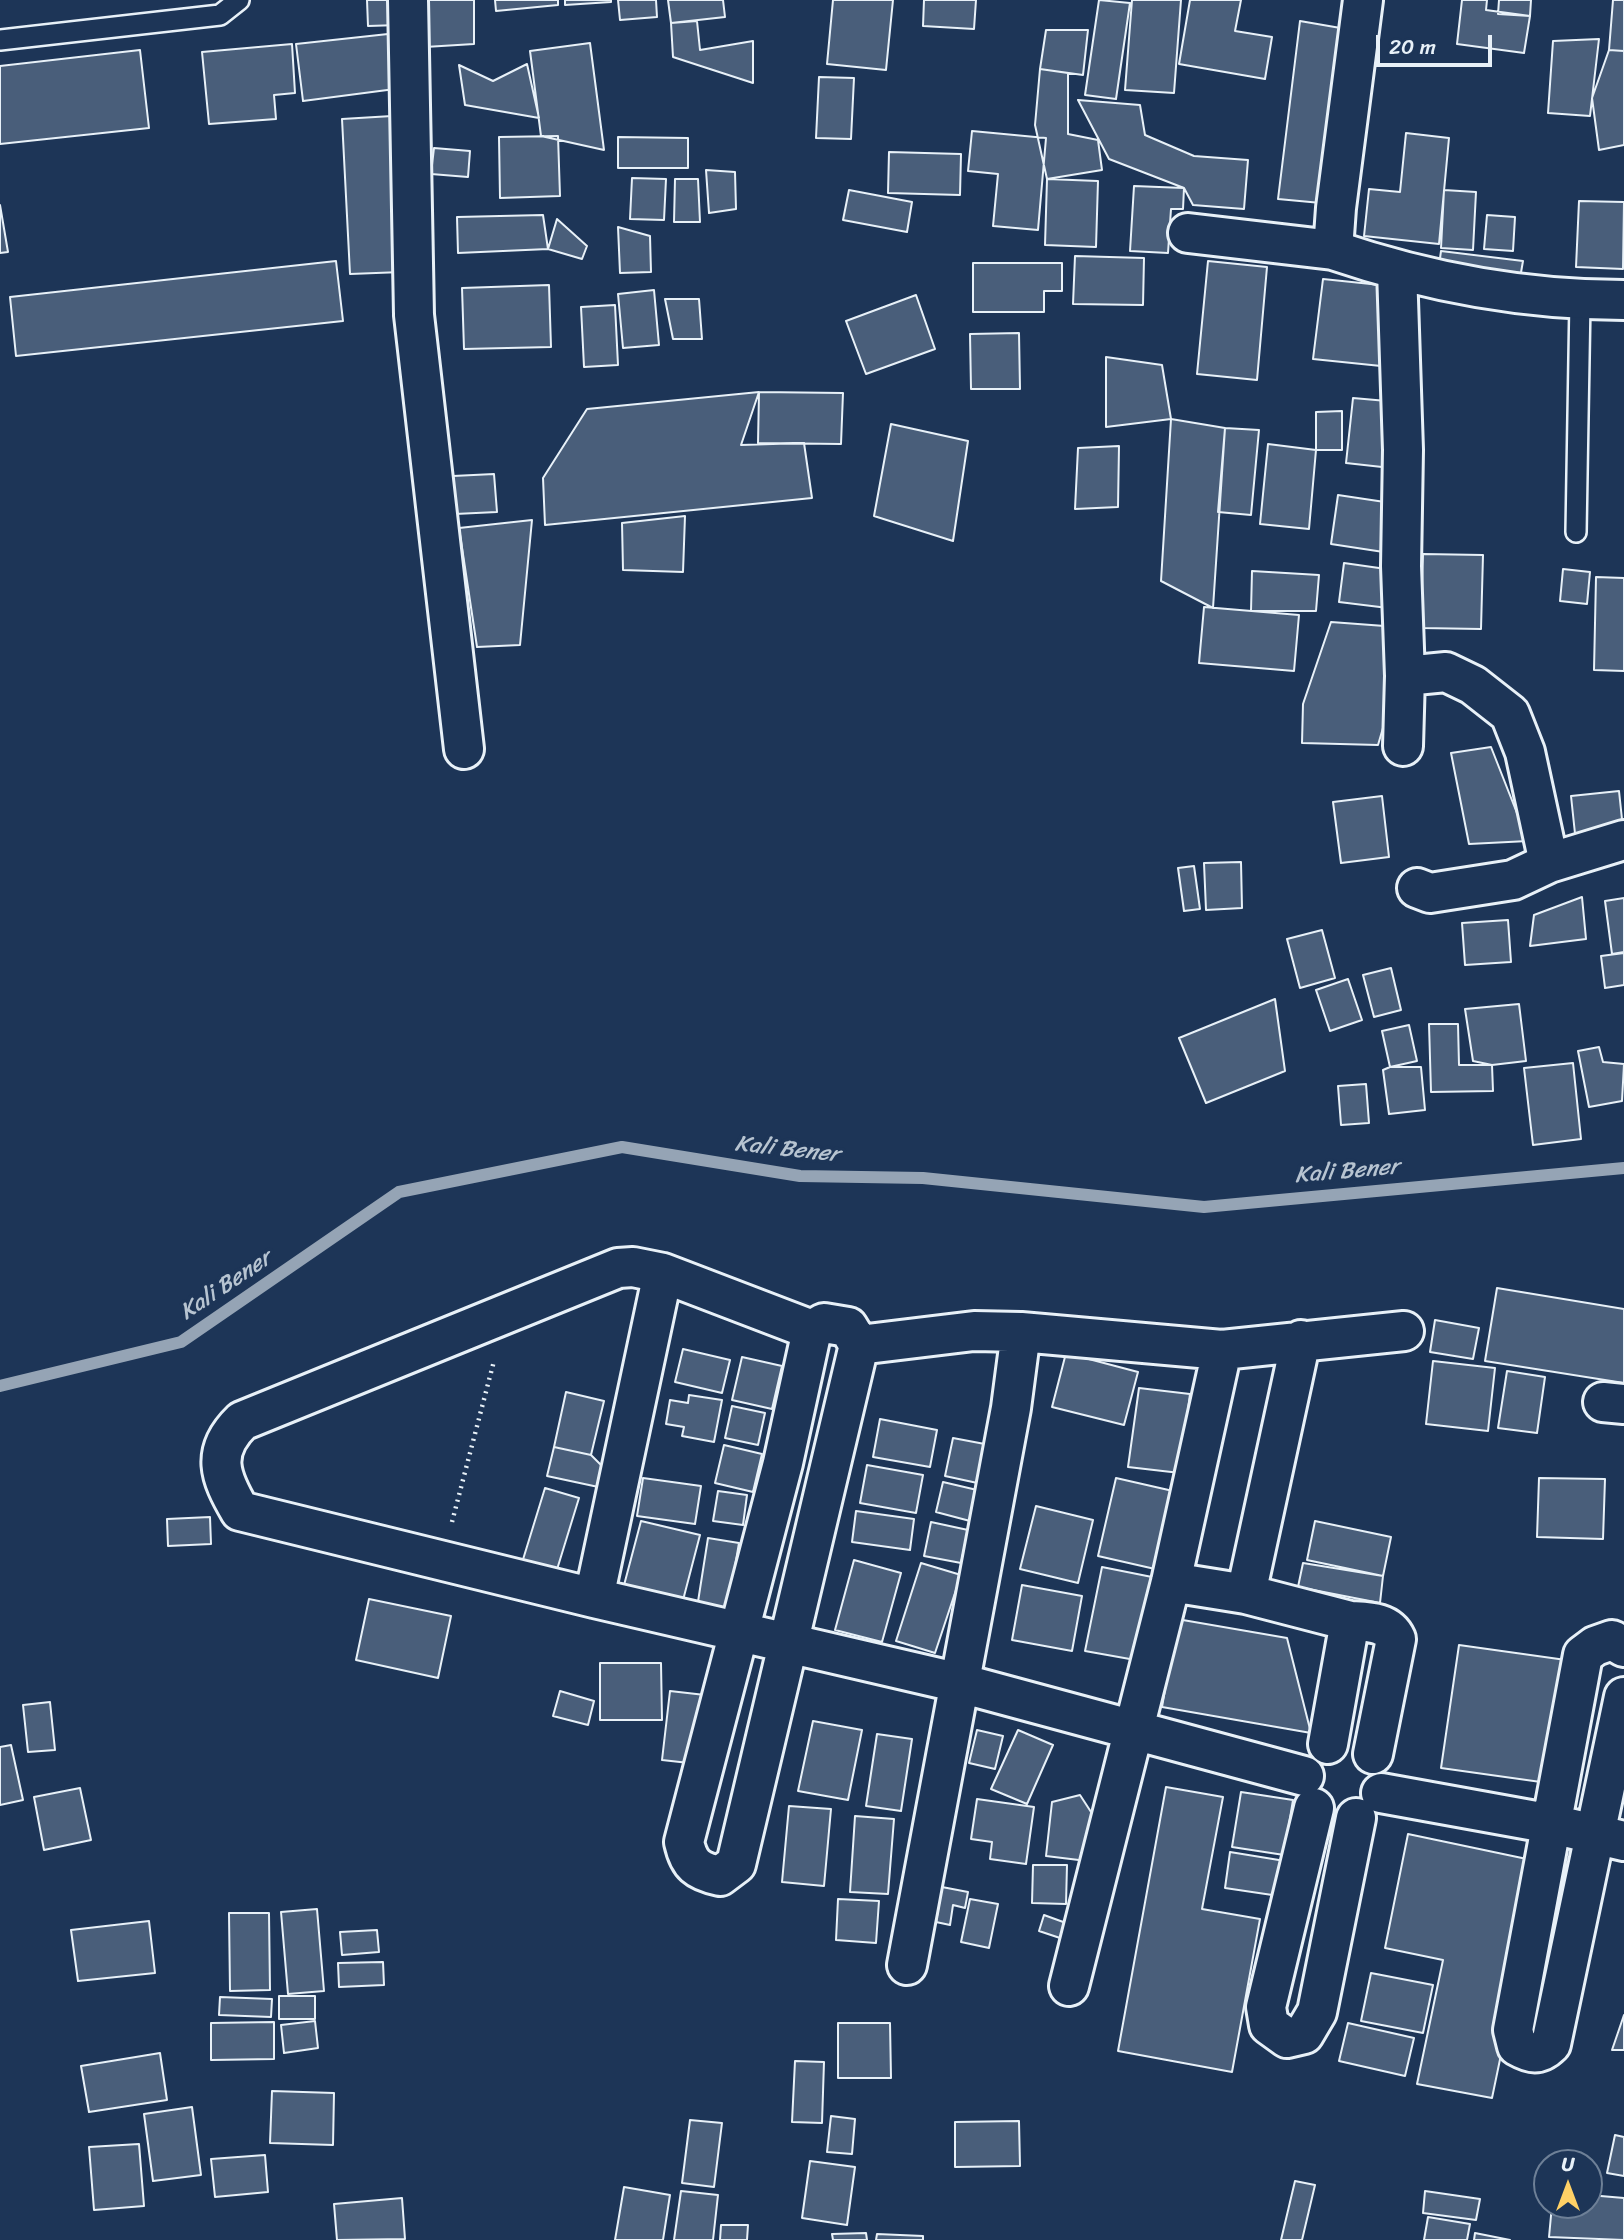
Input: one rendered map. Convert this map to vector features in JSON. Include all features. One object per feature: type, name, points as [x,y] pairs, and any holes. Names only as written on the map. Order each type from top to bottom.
[{"type":"street","points":[[408,0],[414,315],[464,749]]},
{"type":"street","points":[[1334,250],[1363,0]]},
{"type":"street","points":[[1188,233],[1334,250],[1397,270],[1535,298],[1624,300]]},
{"type":"street","points":[[1397,270],[1405,676],[1403,746]]},
{"type":"street","points":[[1405,676],[1446,672],[1473,685],[1510,714],[1525,752],[1549,863]]},
{"type":"street","points":[[1417,888],[1430,893],[1513,880],[1549,863],[1624,840]]},
{"type":"street","points":[[812,1330],[663,1273],[625,1266],[242,1421],[228,1434],[222,1454],[224,1484],[240,1511],[594,1598],[787,1641],[1134,1728],[1309,1792],[1327,1816],[1341,1820],[1368,1805],[1552,1824],[1609,1838]]},
{"type":"street","points":[[594,1598],[663,1273]]},
{"type":"street","points":[[824,1323],[848,1327],[859,1345],[736,1864],[720,1876],[702,1872],[688,1861],[684,1842],[783,1463],[812,1330],[824,1323]]},
{"type":"street","points":[[859,1345],[974,1331],[1021,1332],[1222,1350],[1404,1331]]},
{"type":"street","points":[[907,1965],[1011,1408],[1021,1332]]},
{"type":"street","points":[[1246,1594],[1301,1340]]},
{"type":"street","points":[[1069,1986],[1171,1581],[1222,1350]]},
{"type":"street","points":[[1171,1581],[1246,1594],[1350,1621],[1375,1623],[1389,1628],[1396,1639],[1373,1754]]},
{"type":"street","points":[[1328,1744],[1350,1621]]},
{"type":"street","points":[[1624,1647],[1612,1640],[1583,1655],[1513,2030],[1517,2046],[1530,2053],[1542,2052],[1551,2044],[1609,1838],[1624,1697]]},
{"type":"street","points":[[1344,1741],[1360,1745],[1373,1754],[1382,1772],[1368,1805],[1317,2012],[1304,2034],[1287,2038],[1269,2025],[1266,2007],[1315,1753],[1328,1744],[1344,1741]]},
{"type":"lane","points":[[0,40],[220,15],[239,0]]},
{"type":"lane","points":[[1576,532],[1580,300]]},
{"type":"path","points":[[442,1560],[507,1312]]},
{"type":"building","points":[[367,0],[398,0],[399,25],[368,26]]},
{"type":"building","points":[[422,0],[474,0],[474,44],[425,47]]},
{"type":"building","points":[[495,0],[558,0],[558,5],[496,11]]},
{"type":"building","points":[[565,0],[611,0],[611,2],[565,5]]},
{"type":"building","points":[[618,0],[656,0],[657,17],[620,20]]},
{"type":"building","points":[[668,0],[723,0],[725,17],[671,23]]},
{"type":"building","points":[[833,0],[893,0],[886,70],[827,64]]},
{"type":"building","points":[[924,0],[976,0],[974,29],[923,26]]},
{"type":"building","points":[[1099,0],[1130,3],[1116,99],[1085,95]]},
{"type":"building","points":[[1132,0],[1181,0],[1174,93],[1125,90]]},
{"type":"building","points":[[1190,0],[1241,0],[1235,31],[1272,37],[1265,79],[1179,64]]},
{"type":"building","points":[[1462,0],[1487,0],[1486,10],[1530,16],[1524,53],[1457,44]]},
{"type":"building","points":[[1499,0],[1531,0],[1530,16],[1498,14]]},
{"type":"building","points":[[1613,0],[1624,0],[1624,51],[1609,50]]},
{"type":"building","points":[[697,21],[700,50],[753,41],[753,83],[673,57],[671,23]]},
{"type":"building","points":[[1300,21],[1352,30],[1321,203],[1278,199]]},
{"type":"building","points":[[1046,30],[1088,30],[1083,75],[1040,69]]},
{"type":"building","points":[[388,34],[395,89],[303,101],[296,44]]},
{"type":"building","points":[[1599,39],[1590,116],[1548,113],[1553,41]]},
{"type":"building","points":[[590,43],[604,150],[541,136],[530,51]]},
{"type":"building","points":[[292,44],[295,93],[274,95],[276,119],[209,124],[202,52]]},
{"type":"building","points":[[140,50],[149,128],[0,144],[0,66]]},
{"type":"building","points":[[1609,50],[1624,51],[1624,145],[1599,150],[1592,98]]},
{"type":"building","points":[[527,64],[539,118],[465,105],[459,65],[493,81]]},
{"type":"building","points":[[1040,69],[1068,73],[1068,134],[1098,140],[1102,170],[1047,179],[1035,125]]},
{"type":"building","points":[[819,77],[854,78],[851,139],[816,138]]},
{"type":"building","points":[[1078,100],[1140,105],[1145,135],[1194,156],[1248,160],[1244,209],[1193,205],[1184,188],[1109,159]]},
{"type":"building","points":[[392,116],[402,272],[350,274],[342,119]]},
{"type":"building","points":[[972,131],[1046,138],[1038,230],[993,226],[998,174],[968,171]]},
{"type":"building","points":[[1406,133],[1449,138],[1439,244],[1364,236],[1369,189],[1400,192]]},
{"type":"building","points":[[558,136],[560,196],[500,198],[499,137]]},
{"type":"building","points":[[618,137],[688,138],[688,168],[618,168]]},
{"type":"building","points":[[434,148],[470,151],[468,177],[431,174]]},
{"type":"building","points":[[889,152],[961,154],[960,195],[888,193]]},
{"type":"building","points":[[706,170],[735,172],[736,209],[709,213]]},
{"type":"building","points":[[632,178],[666,179],[664,220],[630,219]]},
{"type":"building","points":[[675,179],[698,179],[700,222],[674,222]]},
{"type":"building","points":[[1047,179],[1098,181],[1096,247],[1045,245]]},
{"type":"building","points":[[1134,186],[1184,188],[1183,209],[1171,209],[1168,253],[1130,251]]},
{"type":"building","points":[[849,190],[912,202],[907,232],[843,220]]},
{"type":"building","points":[[1444,190],[1476,192],[1473,250],[1441,248]]},
{"type":"building","points":[[1579,201],[1624,202],[1623,269],[1576,267]]},
{"type":"building","points":[[0,205],[8,252],[0,253]]},
{"type":"building","points":[[543,215],[548,249],[458,253],[457,217]]},
{"type":"building","points":[[1487,215],[1515,217],[1513,251],[1484,249]]},
{"type":"building","points":[[557,219],[587,246],[582,259],[548,249]]},
{"type":"building","points":[[618,227],[650,236],[651,272],[620,273]]},
{"type":"building","points":[[1441,251],[1523,261],[1519,284],[1438,273]]},
{"type":"building","points":[[1075,256],[1144,258],[1143,305],[1073,304]]},
{"type":"building","points":[[336,261],[343,321],[16,356],[10,297]]},
{"type":"building","points":[[1208,261],[1267,267],[1257,380],[1197,374]]},
{"type":"building","points":[[973,263],[1062,263],[1062,291],[1044,291],[1044,312],[973,312]]},
{"type":"building","points":[[1323,279],[1390,286],[1381,366],[1313,359]]},
{"type":"building","points":[[549,285],[551,347],[464,349],[462,288]]},
{"type":"building","points":[[654,290],[659,345],[623,348],[618,294]]},
{"type":"building","points":[[916,295],[935,349],[866,374],[846,321]]},
{"type":"building","points":[[665,299],[699,299],[702,339],[673,339]]},
{"type":"building","points":[[615,305],[618,365],[584,367],[581,307]]},
{"type":"building","points":[[1019,333],[1020,389],[971,389],[970,334]]},
{"type":"building","points":[[1106,357],[1162,365],[1171,419],[1106,427]]},
{"type":"building","points":[[759,392],[843,393],[841,444],[758,443]]},
{"type":"building","points":[[759,392],[741,445],[804,443],[812,498],[545,525],[543,478],[587,409]]},
{"type":"building","points":[[1353,398],[1398,402],[1391,468],[1346,463]]},
{"type":"building","points":[[1342,411],[1342,450],[1316,450],[1316,412]]},
{"type":"building","points":[[1171,419],[1225,428],[1213,608],[1161,581]]},
{"type":"building","points":[[891,424],[968,441],[953,541],[874,516]]},
{"type":"building","points":[[1225,428],[1259,430],[1251,515],[1218,512]]},
{"type":"building","points":[[1268,444],[1316,450],[1309,529],[1260,524]]},
{"type":"building","points":[[1119,446],[1118,507],[1075,509],[1078,448]]},
{"type":"building","points":[[494,474],[497,512],[455,514],[453,476]]},
{"type":"building","points":[[1338,495],[1398,504],[1390,553],[1331,544]]},
{"type":"building","points":[[685,516],[683,572],[623,570],[622,523]]},
{"type":"building","points":[[532,520],[520,645],[477,647],[459,528]]},
{"type":"building","points":[[1423,554],[1483,555],[1481,629],[1421,628]]},
{"type":"building","points":[[1344,563],[1393,570],[1388,608],[1339,602]]},
{"type":"building","points":[[1563,569],[1590,572],[1587,604],[1560,601]]},
{"type":"building","points":[[1252,571],[1319,575],[1316,611],[1251,611]]},
{"type":"building","points":[[1596,577],[1624,578],[1624,671],[1594,670]]},
{"type":"building","points":[[1204,607],[1299,615],[1294,671],[1199,663]]},
{"type":"building","points":[[1331,622],[1398,627],[1393,694],[1378,745],[1302,743],[1303,704]]},
{"type":"building","points":[[1491,747],[1528,841],[1469,844],[1451,753]]},
{"type":"building","points":[[1619,791],[1624,838],[1576,843],[1571,796]]},
{"type":"building","points":[[1382,796],[1389,857],[1341,863],[1333,802]]},
{"type":"building","points":[[1241,862],[1242,908],[1206,910],[1204,863]]},
{"type":"building","points":[[1194,866],[1200,909],[1184,911],[1178,868]]},
{"type":"building","points":[[1582,897],[1586,939],[1530,946],[1534,915]]},
{"type":"building","points":[[1624,898],[1624,952],[1612,954],[1605,901]]},
{"type":"building","points":[[1508,920],[1511,962],[1465,965],[1462,923]]},
{"type":"building","points":[[1322,930],[1335,978],[1300,988],[1287,939]]},
{"type":"building","points":[[1624,953],[1624,985],[1605,988],[1601,956]]},
{"type":"building","points":[[1391,968],[1401,1010],[1374,1017],[1363,975]]},
{"type":"building","points":[[1348,979],[1362,1020],[1330,1031],[1316,990]]},
{"type":"building","points":[[1275,999],[1285,1071],[1206,1103],[1179,1038]]},
{"type":"building","points":[[1519,1004],[1526,1061],[1492,1065],[1473,1061],[1465,1009]]},
{"type":"building","points":[[1429,1024],[1458,1024],[1459,1065],[1492,1065],[1493,1091],[1431,1092]]},
{"type":"building","points":[[1409,1025],[1417,1061],[1390,1067],[1382,1031]]},
{"type":"building","points":[[1599,1047],[1603,1062],[1624,1064],[1622,1101],[1589,1107],[1578,1051]]},
{"type":"building","points":[[1573,1063],[1581,1139],[1533,1145],[1524,1068]]},
{"type":"building","points":[[1390,1067],[1421,1067],[1425,1110],[1389,1114],[1383,1070]]},
{"type":"building","points":[[1366,1084],[1369,1123],[1341,1125],[1338,1086]]},
{"type":"building","points":[[1497,1288],[1624,1309],[1624,1383],[1485,1361]]},
{"type":"building","points":[[1435,1320],[1479,1328],[1473,1359],[1430,1352]]},
{"type":"building","points":[[683,1349],[730,1360],[722,1393],[675,1382]]},
{"type":"building","points":[[1066,1353],[1138,1372],[1124,1425],[1052,1407]]},
{"type":"building","points":[[742,1357],[782,1366],[772,1409],[732,1400]]},
{"type":"building","points":[[1433,1361],[1495,1368],[1488,1431],[1426,1424]]},
{"type":"building","points":[[1507,1371],[1545,1377],[1537,1433],[1498,1428]]},
{"type":"building","points":[[1139,1388],[1190,1394],[1180,1473],[1128,1467]]},
{"type":"building","points":[[566,1392],[604,1401],[591,1455],[554,1447]]},
{"type":"building","points":[[689,1395],[722,1400],[714,1442],[682,1436],[684,1427],[666,1424],[670,1400],[688,1403]]},
{"type":"building","points":[[732,1406],[765,1413],[758,1445],[725,1438]]},
{"type":"building","points":[[880,1419],[937,1430],[930,1467],[873,1457]]},
{"type":"building","points":[[953,1438],[990,1445],[982,1484],[945,1476]]},
{"type":"building","points":[[724,1445],[762,1454],[753,1492],[715,1483]]},
{"type":"building","points":[[554,1447],[591,1455],[607,1471],[603,1488],[547,1476]]},
{"type":"building","points":[[867,1465],[923,1475],[916,1513],[860,1503]]},
{"type":"building","points":[[643,1478],[701,1486],[695,1524],[637,1516]]},
{"type":"building","points":[[1116,1478],[1173,1491],[1155,1569],[1098,1556]]},
{"type":"building","points":[[1539,1478],[1605,1479],[1603,1539],[1537,1537]]},
{"type":"building","points":[[943,1482],[977,1490],[970,1521],[936,1512]]},
{"type":"building","points":[[545,1488],[579,1498],[555,1576],[521,1566]]},
{"type":"building","points":[[718,1491],[747,1495],[743,1525],[713,1521]]},
{"type":"building","points":[[1036,1506],[1093,1520],[1078,1583],[1020,1569]]},
{"type":"building","points":[[856,1511],[914,1519],[910,1550],[852,1542]]},
{"type":"building","points":[[210,1517],[211,1544],[168,1546],[167,1519]]},
{"type":"building","points":[[641,1521],[700,1535],[682,1604],[623,1589]]},
{"type":"building","points":[[1315,1521],[1391,1537],[1383,1576],[1307,1560]]},
{"type":"building","points":[[931,1522],[968,1530],[961,1563],[924,1556]]},
{"type":"building","points":[[708,1538],[739,1543],[727,1614],[697,1608]]},
{"type":"building","points":[[854,1560],[901,1573],[882,1642],[835,1630]]},
{"type":"building","points":[[921,1563],[961,1575],[935,1653],[896,1641]]},
{"type":"building","points":[[1303,1563],[1383,1576],[1380,1603],[1298,1587]]},
{"type":"building","points":[[1102,1567],[1157,1578],[1141,1661],[1085,1651]]},
{"type":"building","points":[[1022,1585],[1082,1596],[1072,1651],[1012,1640]]},
{"type":"building","points":[[369,1599],[451,1616],[438,1678],[356,1660]]},
{"type":"building","points":[[1177,1619],[1287,1638],[1311,1733],[1162,1707]]},
{"type":"building","points":[[1459,1645],[1573,1661],[1555,1784],[1441,1768]]},
{"type":"building","points":[[600,1663],[661,1663],[662,1720],[600,1720]]},
{"type":"building","points":[[560,1691],[594,1701],[588,1725],[553,1716]]},
{"type":"building","points":[[670,1691],[705,1695],[698,1764],[662,1760]]},
{"type":"building","points":[[50,1702],[55,1750],[28,1752],[23,1705]]},
{"type":"building","points":[[813,1721],[862,1730],[848,1800],[798,1791]]},
{"type":"building","points":[[977,1730],[1003,1736],[995,1769],[969,1763]]},
{"type":"building","points":[[1018,1730],[1053,1745],[1027,1804],[991,1789]]},
{"type":"building","points":[[877,1734],[912,1739],[901,1811],[866,1806]]},
{"type":"building","points":[[11,1745],[23,1800],[0,1805],[0,1747]]},
{"type":"building","points":[[1166,1787],[1223,1797],[1202,1909],[1260,1919],[1232,2072],[1118,2051]]},
{"type":"building","points":[[80,1788],[91,1840],[44,1850],[34,1797]]},
{"type":"building","points":[[1241,1792],[1293,1800],[1284,1855],[1232,1847]]},
{"type":"building","points":[[1080,1795],[1093,1815],[1087,1861],[1046,1856],[1052,1802]]},
{"type":"building","points":[[977,1799],[1034,1807],[1026,1864],[990,1859],[992,1842],[971,1839]]},
{"type":"building","points":[[789,1806],[831,1809],[824,1886],[782,1882]]},
{"type":"building","points":[[855,1816],[894,1819],[888,1894],[850,1892]]},
{"type":"building","points":[[1408,1834],[1541,1862],[1492,2098],[1417,2084],[1443,1960],[1385,1948]]},
{"type":"building","points":[[1230,1852],[1285,1861],[1279,1896],[1225,1888]]},
{"type":"building","points":[[1033,1865],[1067,1865],[1066,1904],[1032,1903]]},
{"type":"building","points":[[942,1887],[968,1892],[965,1908],[953,1905],[950,1925],[936,1922]]},
{"type":"building","points":[[838,1899],[879,1901],[876,1943],[836,1940]]},
{"type":"building","points":[[970,1899],[998,1904],[989,1948],[961,1942]]},
{"type":"building","points":[[317,1909],[324,1991],[288,1994],[281,1912]]},
{"type":"building","points":[[229,1913],[269,1913],[270,1990],[230,1991]]},
{"type":"building","points":[[1044,1915],[1066,1923],[1066,1940],[1039,1931]]},
{"type":"building","points":[[149,1921],[155,1973],[78,1981],[71,1930]]},
{"type":"building","points":[[377,1930],[379,1952],[342,1955],[340,1932]]},
{"type":"building","points":[[383,1962],[384,1985],[339,1987],[338,1963]]},
{"type":"building","points":[[1371,1973],[1433,1985],[1423,2033],[1361,2021]]},
{"type":"building","points":[[279,1996],[315,1996],[315,2019],[279,2019]]},
{"type":"building","points":[[220,1997],[272,1999],[271,2017],[219,2015]]},
{"type":"building","points":[[1624,2015],[1624,2050],[1612,2050]]},
{"type":"building","points":[[315,2021],[318,2048],[284,2053],[281,2025]]},
{"type":"building","points":[[274,2022],[274,2059],[211,2060],[211,2023]]},
{"type":"building","points":[[838,2023],[890,2023],[891,2078],[838,2078]]},
{"type":"building","points":[[1348,2023],[1414,2038],[1405,2076],[1339,2061]]},
{"type":"building","points":[[160,2053],[167,2100],[89,2112],[81,2066]]},
{"type":"building","points":[[795,2061],[824,2062],[822,2123],[792,2122]]},
{"type":"building","points":[[272,2091],[334,2093],[333,2145],[270,2143]]},
{"type":"building","points":[[192,2107],[201,2175],[153,2181],[144,2114]]},
{"type":"building","points":[[831,2116],[855,2119],[852,2154],[827,2152]]},
{"type":"building","points":[[690,2120],[722,2123],[714,2187],[682,2183]]},
{"type":"building","points":[[1019,2121],[1020,2166],[955,2167],[955,2122]]},
{"type":"building","points":[[1615,2135],[1624,2137],[1624,2176],[1607,2173]]},
{"type":"building","points":[[139,2144],[144,2206],[94,2210],[89,2147]]},
{"type":"building","points":[[265,2155],[268,2192],[215,2197],[211,2159]]},
{"type":"building","points":[[810,2161],[855,2167],[847,2225],[802,2218]]},
{"type":"building","points":[[1295,2181],[1315,2185],[1302,2240],[1281,2240]]},
{"type":"building","points":[[624,2187],[670,2195],[663,2240],[615,2240]]},
{"type":"building","points":[[681,2191],[718,2195],[713,2240],[674,2240]]},
{"type":"building","points":[[1425,2191],[1480,2199],[1476,2220],[1423,2213]]},
{"type":"building","points":[[1603,2196],[1624,2198],[1624,2240],[1549,2237],[1551,2219],[1603,2219]]},
{"type":"building","points":[[402,2198],[405,2239],[337,2240],[334,2204]]},
{"type":"building","points":[[1428,2217],[1470,2224],[1467,2240],[1424,2240]]},
{"type":"building","points":[[721,2225],[748,2225],[747,2240],[720,2240]]},
{"type":"building","points":[[866,2233],[867,2240],[833,2240],[832,2234]]},
{"type":"building","points":[[1475,2233],[1510,2240],[1474,2240]]},
{"type":"building","points":[[877,2234],[923,2236],[923,2240],[876,2240]]},
{"type":"waterway","name":"Kali Bener","points":[[0,1386],[181,1342],[399,1192],[622,1147],[800,1176],[923,1178],[1204,1207],[1624,1168]]}]
